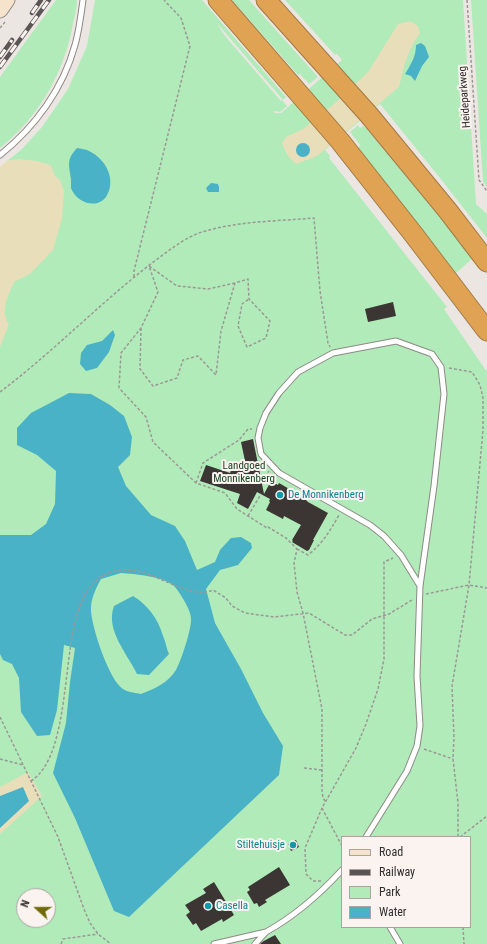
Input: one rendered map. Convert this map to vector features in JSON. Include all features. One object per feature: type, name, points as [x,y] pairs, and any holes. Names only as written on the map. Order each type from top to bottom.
[{"type":"highway","points":[[218,0],[340,141],[419,241],[487,331]]},
{"type":"highway","points":[[266,0],[369,115],[448,211],[487,262]]},
{"type":"main road","points":[[0,10],[7,0]]},
{"type":"lane","points":[[0,155],[22,136],[41,114],[57,89],[75,46],[83,0]]},
{"type":"lane","points":[[367,836],[406,771],[416,746],[420,726],[417,676],[419,596],[434,486],[444,394],[441,367],[432,354],[396,341],[333,353],[298,372],[279,393],[266,413],[260,428],[258,438],[261,454],[279,473],[341,510],[370,525],[384,536],[401,555],[420,586]]},
{"type":"lane","points":[[214,944],[266,932],[281,924],[305,907],[341,871]]},
{"type":"lane","points":[[391,928],[400,944]]},
{"type":"lane","points":[[255,944],[266,932]]},
{"type":"path","points":[[134,277],[134,271],[190,46],[181,18],[164,0]]},
{"type":"path","name":"Heideparkweg","points":[[467,0],[479,180],[487,191]]},
{"type":"path","points":[[0,392],[26,372],[134,277],[183,240],[208,230],[250,223],[314,218],[320,291],[328,343],[333,353]]},
{"type":"path","points":[[149,266],[177,286],[208,289],[248,279],[249,299],[270,321],[266,338],[247,347],[238,326],[242,304],[249,299]]},
{"type":"path","points":[[149,266],[158,292],[141,328],[121,353],[119,388],[146,417],[153,442],[196,483],[225,493],[237,509],[286,538],[297,549],[308,555],[325,540],[341,510]]},
{"type":"path","points":[[141,328],[140,369],[153,386],[177,378],[182,360],[198,356],[216,375],[222,331],[235,283]]},
{"type":"path","points":[[441,367],[472,372],[480,385],[483,398],[483,430],[469,585],[452,686],[454,738],[453,759],[458,803],[459,836]]},
{"type":"path","points":[[196,483],[203,463],[239,440],[248,429],[260,428]]},
{"type":"path","points":[[258,476],[266,475],[273,467]]},
{"type":"path","points":[[248,516],[261,494]]},
{"type":"path","points":[[297,549],[294,562],[296,592],[303,613],[322,709],[322,794],[326,801]]},
{"type":"path","points":[[327,886],[324,881],[313,881],[306,874],[305,848],[322,808],[356,748],[378,689],[384,659],[384,562],[401,555]]},
{"type":"path","points":[[31,781],[38,777],[48,761],[56,741],[66,692],[69,646],[81,602],[96,580],[107,574],[118,570],[129,569],[140,571],[198,592],[213,590],[226,598],[232,606],[245,613],[274,617],[309,613],[344,635],[352,635],[372,619],[390,614],[419,596],[469,585],[487,588]]},
{"type":"path","points":[[0,717],[58,838],[90,922],[98,934],[111,944]]},
{"type":"path","points":[[416,746],[453,759]]},
{"type":"path","points":[[0,759],[24,766]]},
{"type":"path","points":[[304,768],[322,770]]},
{"type":"path","points":[[322,808],[341,844]]},
{"type":"path","points":[[460,836],[487,816]]},
{"type":"path","points":[[463,928],[464,944]]},
{"type":"path","points":[[61,944],[63,939],[98,934]]},
{"type":"green space","points":[[56,0],[77,0],[69,42],[63,60],[48,93],[38,108],[14,136],[0,148],[0,77]]},
{"type":"green space","name":"Landgoed Monnikenberg","points":[[95,0],[202,0],[286,97],[283,100],[216,22],[225,36],[287,106],[280,112],[274,111],[274,113],[281,113],[342,60],[337,54],[335,55],[285,0],[463,0],[476,204],[487,214],[487,238],[380,104],[325,150],[330,156],[329,158],[447,307],[444,309],[487,372],[487,944],[0,944],[0,190],[19,159],[7,161],[21,150],[42,127],[68,89],[87,46]]},
{"type":"green space","points":[[232,0],[249,0],[318,77],[309,84],[300,74],[298,75]]},
{"type":"green space","points":[[471,0],[487,0],[487,187],[483,182]]},
{"type":"green space","points":[[358,125],[360,128],[363,126],[367,129],[473,258],[456,273],[358,149],[360,145],[350,132]]},
{"type":"sand","points":[[410,21],[418,26],[420,33],[414,42],[404,66],[399,87],[317,156],[296,164],[288,155],[283,146],[282,143],[286,137],[303,129],[334,104],[368,72],[398,24]]},
{"type":"sand","points":[[19,159],[37,161],[51,165],[55,176],[60,180],[64,191],[62,219],[53,250],[30,274],[14,282],[7,298],[5,309],[6,319],[9,324],[0,347],[0,167],[7,161]]},
{"type":"sand","points":[[28,772],[42,796],[0,834],[0,787]]},
{"type":"water","points":[[421,43],[425,46],[429,57],[422,66],[415,81],[411,76],[405,74],[414,57],[416,45]]},
{"type":"water","points":[[303,143],[308,145],[310,150],[308,155],[303,157],[298,155],[296,150],[298,145]]},
{"type":"water","points":[[77,148],[86,150],[95,155],[105,165],[108,171],[110,177],[109,190],[106,197],[102,201],[92,204],[87,203],[77,197],[71,188],[69,162],[71,156]]},
{"type":"water","points":[[211,183],[218,184],[219,192],[208,192],[206,188]]},
{"type":"water","points":[[113,330],[115,335],[109,352],[97,368],[86,371],[80,364],[81,353],[87,345],[102,341]]},
{"type":"water","points":[[69,393],[91,394],[110,405],[124,416],[132,437],[130,455],[118,467],[126,486],[151,515],[175,526],[185,541],[197,570],[215,562],[220,550],[231,538],[241,537],[251,543],[252,548],[238,565],[220,570],[206,589],[215,623],[241,669],[263,713],[283,746],[279,775],[129,917],[114,911],[75,818],[53,773],[66,723],[75,648],[64,645],[57,710],[50,735],[37,736],[21,712],[19,678],[12,664],[3,660],[0,654],[0,535],[31,535],[46,524],[55,504],[56,471],[37,455],[17,445],[17,428],[31,413]],"holes":[[[121,573],[156,578],[174,586],[182,596],[191,618],[186,644],[173,675],[156,688],[141,694],[129,692],[123,689],[112,675],[102,653],[92,619],[92,598],[101,579]]]},
{"type":"water","points":[[133,596],[148,608],[155,618],[161,630],[169,654],[149,675],[137,674],[118,641],[112,624],[114,606]]},
{"type":"water","points":[[23,787],[29,801],[0,828],[0,796]]},
{"type":"building","points":[[393,302],[396,316],[368,322],[365,309]]},
{"type":"building","name":"De Monnikenberg","points":[[253,439],[264,494],[271,481],[278,485],[279,483],[291,490],[290,492],[300,497],[305,496],[305,499],[308,502],[328,513],[309,550],[307,551],[292,542],[301,525],[284,516],[283,519],[266,510],[270,499],[257,492],[248,509],[237,503],[240,494],[200,481],[206,465],[230,473],[234,463],[245,461],[241,442]]},
{"type":"building","name":"Stiltehuisje","points":[[296,840],[299,847],[291,851],[288,844]]},
{"type":"building","points":[[279,867],[290,885],[265,900],[267,902],[259,907],[257,903],[254,904],[247,892],[250,890],[248,887]]},
{"type":"building","name":"Casella","points":[[214,882],[234,915],[223,922],[222,919],[201,931],[196,923],[193,925],[186,915],[190,912],[185,905],[206,893],[203,889]]},
{"type":"building","points":[[275,935],[281,944],[260,944],[262,942]]},
{"type":"railway","points":[[32,13],[41,0]]},
{"type":"railway","points":[[0,67],[49,0]]},
{"type":"railway","points":[[0,57],[12,40]]},
{"type":"place","name":"De Monnikenberg","points":[[280,495]]},
{"type":"place","name":"Stiltehuisje","points":[[293,845]]},
{"type":"place","name":"Casella","points":[[208,906]]}]
